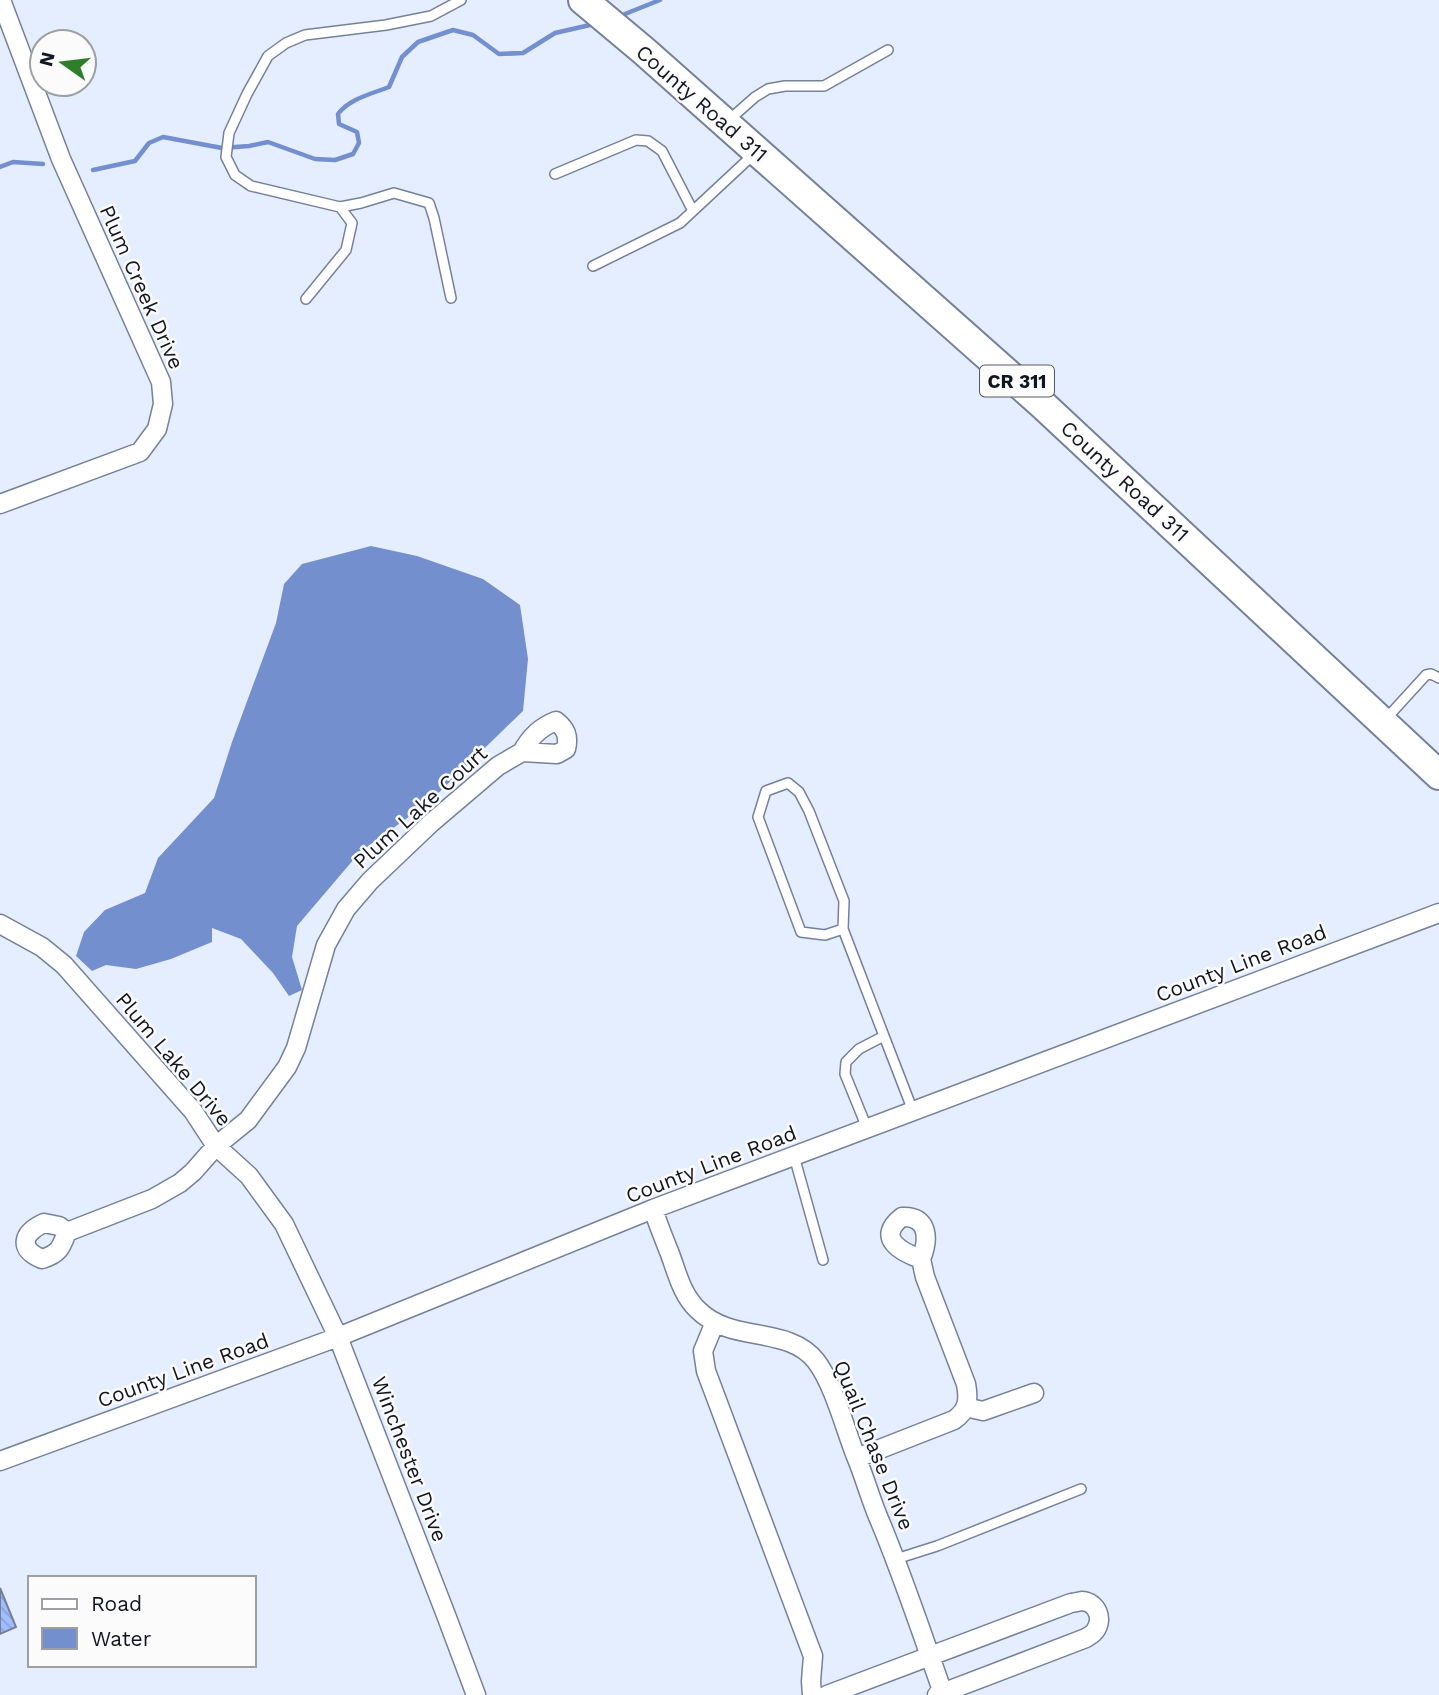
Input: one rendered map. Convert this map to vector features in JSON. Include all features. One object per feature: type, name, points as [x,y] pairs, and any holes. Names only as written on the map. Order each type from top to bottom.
[{"type":"main road","name":"County Road 311","points":[[583,0],[1044,406],[1439,775]]},
{"type":"street","name":"Plum Creek Drive","points":[[0,504],[140,452],[157,429],[163,404],[161,382],[61,159],[1,0]]},
{"type":"street","name":"Plum Lake Court","points":[[66,1232],[152,1199],[187,1177],[216,1146],[248,1120],[287,1067],[296,1048],[326,945],[346,909],[370,881],[431,823],[498,766],[522,752]]},
{"type":"street","name":"County Line Road","points":[[0,1461],[338,1337],[653,1209],[1439,913]]},
{"type":"street","name":"Plum Lake Drive","points":[[0,924],[42,947],[64,965],[193,1111],[216,1146],[249,1176],[284,1224],[294,1243]]},
{"type":"street","name":"Quail Chase Drive","points":[[653,1209],[674,1269],[690,1302],[699,1311],[734,1331],[779,1338],[793,1343],[816,1360],[831,1389],[896,1559],[930,1656],[940,1694],[1086,1639],[1096,1631],[1098,1612],[1092,1604],[1082,1601],[1071,1603],[930,1656],[827,1695]]},
{"type":"street","name":"Winchester Drive","points":[[294,1243],[338,1337],[475,1695]]},
{"type":"street","points":[[857,1458],[954,1420],[967,1406],[966,1384],[925,1277],[921,1259]]},
{"type":"street","points":[[715,1322],[704,1351],[706,1371],[813,1656],[812,1695]]},
{"type":"street","points":[[967,1406],[983,1411],[1034,1393]]},
{"type":"lane","points":[[452,298],[429,203],[394,193],[340,207],[251,186],[235,175],[226,157],[229,133],[247,94],[268,56],[286,43],[305,35],[386,25],[431,16],[461,0]]},
{"type":"lane","points":[[725,123],[768,89],[824,86],[888,50]]},
{"type":"lane","points":[[555,174],[636,140],[649,141],[662,151],[693,211]]},
{"type":"lane","points":[[593,266],[680,223],[757,152]]},
{"type":"lane","points":[[306,299],[346,250],[352,223],[340,207]]},
{"type":"lane","points":[[1383,723],[1426,675],[1439,678]]},
{"type":"lane","points":[[843,929],[825,935],[801,932],[758,817],[766,791],[788,783],[799,792],[804,802],[844,901],[843,929],[913,1111]]},
{"type":"lane","points":[[867,1129],[845,1074],[846,1062],[859,1049],[884,1036]]},
{"type":"lane","points":[[794,1156],[823,1260]]},
{"type":"lane","points":[[896,1559],[937,1546],[1081,1489]]},
{"type":"water","points":[[371,546],[417,556],[483,579],[520,605],[528,659],[523,711],[428,803],[360,852],[297,926],[292,957],[302,990],[289,996],[273,973],[241,939],[212,928],[212,942],[171,959],[136,969],[106,965],[92,971],[76,956],[84,932],[105,910],[145,893],[158,858],[214,798],[276,623],[284,584],[302,564]]},
{"type":"building","points":[[0,1588],[16,1627],[0,1634]]},
{"type":"waterway","points":[[625,14],[660,0]]},
{"type":"waterway","points":[[93,170],[135,161],[149,143],[163,137],[222,148],[268,142],[315,159],[335,160],[353,154],[359,143],[357,132],[339,124],[338,114],[354,101],[389,87],[402,57],[418,42],[453,30],[473,35],[499,54],[523,53],[555,33],[590,25]]},
{"type":"waterway","points":[[0,167],[13,162],[43,164]]}]
